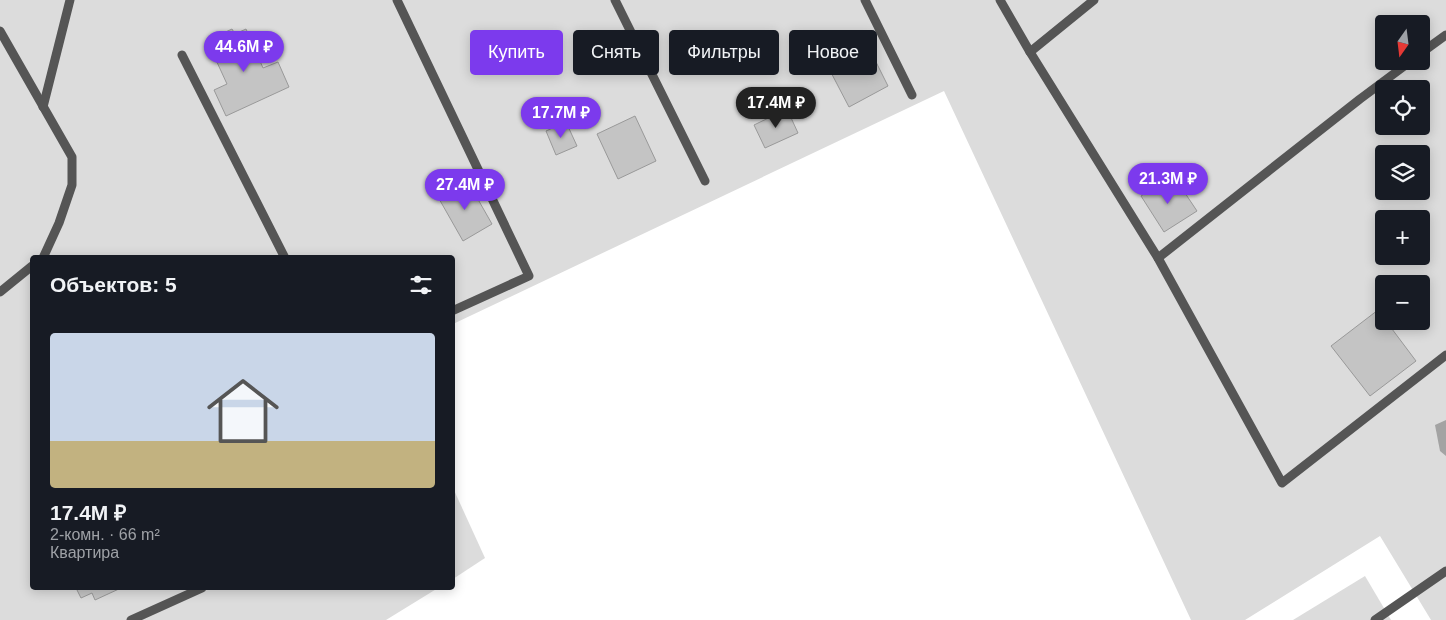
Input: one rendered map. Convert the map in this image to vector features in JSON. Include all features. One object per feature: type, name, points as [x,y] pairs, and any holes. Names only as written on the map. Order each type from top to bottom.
[{"type":"lane","points":[[42,107],[70,0]]},
{"type":"lane","points":[[398,0],[529,276],[455,310]]},
{"type":"lane","points":[[615,0],[704,181]]},
{"type":"lane","points":[[866,0],[912,94]]},
{"type":"lane","points":[[1000,0],[1030,52],[1158,258],[1282,483],[1446,355]]},
{"type":"lane","points":[[1030,52],[1094,0]]},
{"type":"lane","points":[[0,31],[72,157],[72,185],[45,255]]},
{"type":"lane","points":[[1430,47],[1446,35]]},
{"type":"lane","points":[[182,55],[283,255]]},
{"type":"lane","points":[[1158,258],[1399,70]]},
{"type":"lane","points":[[0,292],[30,268]]},
{"type":"lane","points":[[1375,620],[1446,571]]},
{"type":"lane","points":[[131,620],[198,590]]},
{"type":"shaded area","points":[[0,0],[1446,0],[1446,620],[1431,620],[1380,536],[1245,620],[1191,620],[944,91],[455,323],[455,255],[30,255],[30,590],[435,590],[386,620],[0,620]]},
{"type":"shaded area","points":[[1446,420],[1446,456],[1440,451],[1435,425]]},
{"type":"shaded area","points":[[455,492],[485,558],[455,578]]},
{"type":"shaded area","points":[[1365,576],[1391,620],[1293,620]]},
{"type":"building","points":[[232,29],[235,34],[246,29],[263,68],[278,62],[289,87],[226,116],[214,90],[227,84],[210,47],[220,42],[217,36]]},
{"type":"building","points":[[877,64],[888,86],[849,107],[832,75],[877,75]]},
{"type":"building","points":[[787,109],[798,133],[765,148],[754,125]]},
{"type":"building","points":[[635,116],[656,161],[618,179],[597,134]]},
{"type":"building","points":[[566,122],[577,146],[556,155],[546,131]]},
{"type":"building","points":[[1167,179],[1175,192],[1181,187],[1197,211],[1164,232],[1141,196]]},
{"type":"building","points":[[467,180],[492,224],[463,241],[438,197]]},
{"type":"building","points":[[1375,312],[1375,330],[1393,330],[1416,361],[1370,396],[1331,346]]},
{"type":"building","points":[[77,590],[117,590],[95,600],[92,593],[81,598]]}]
